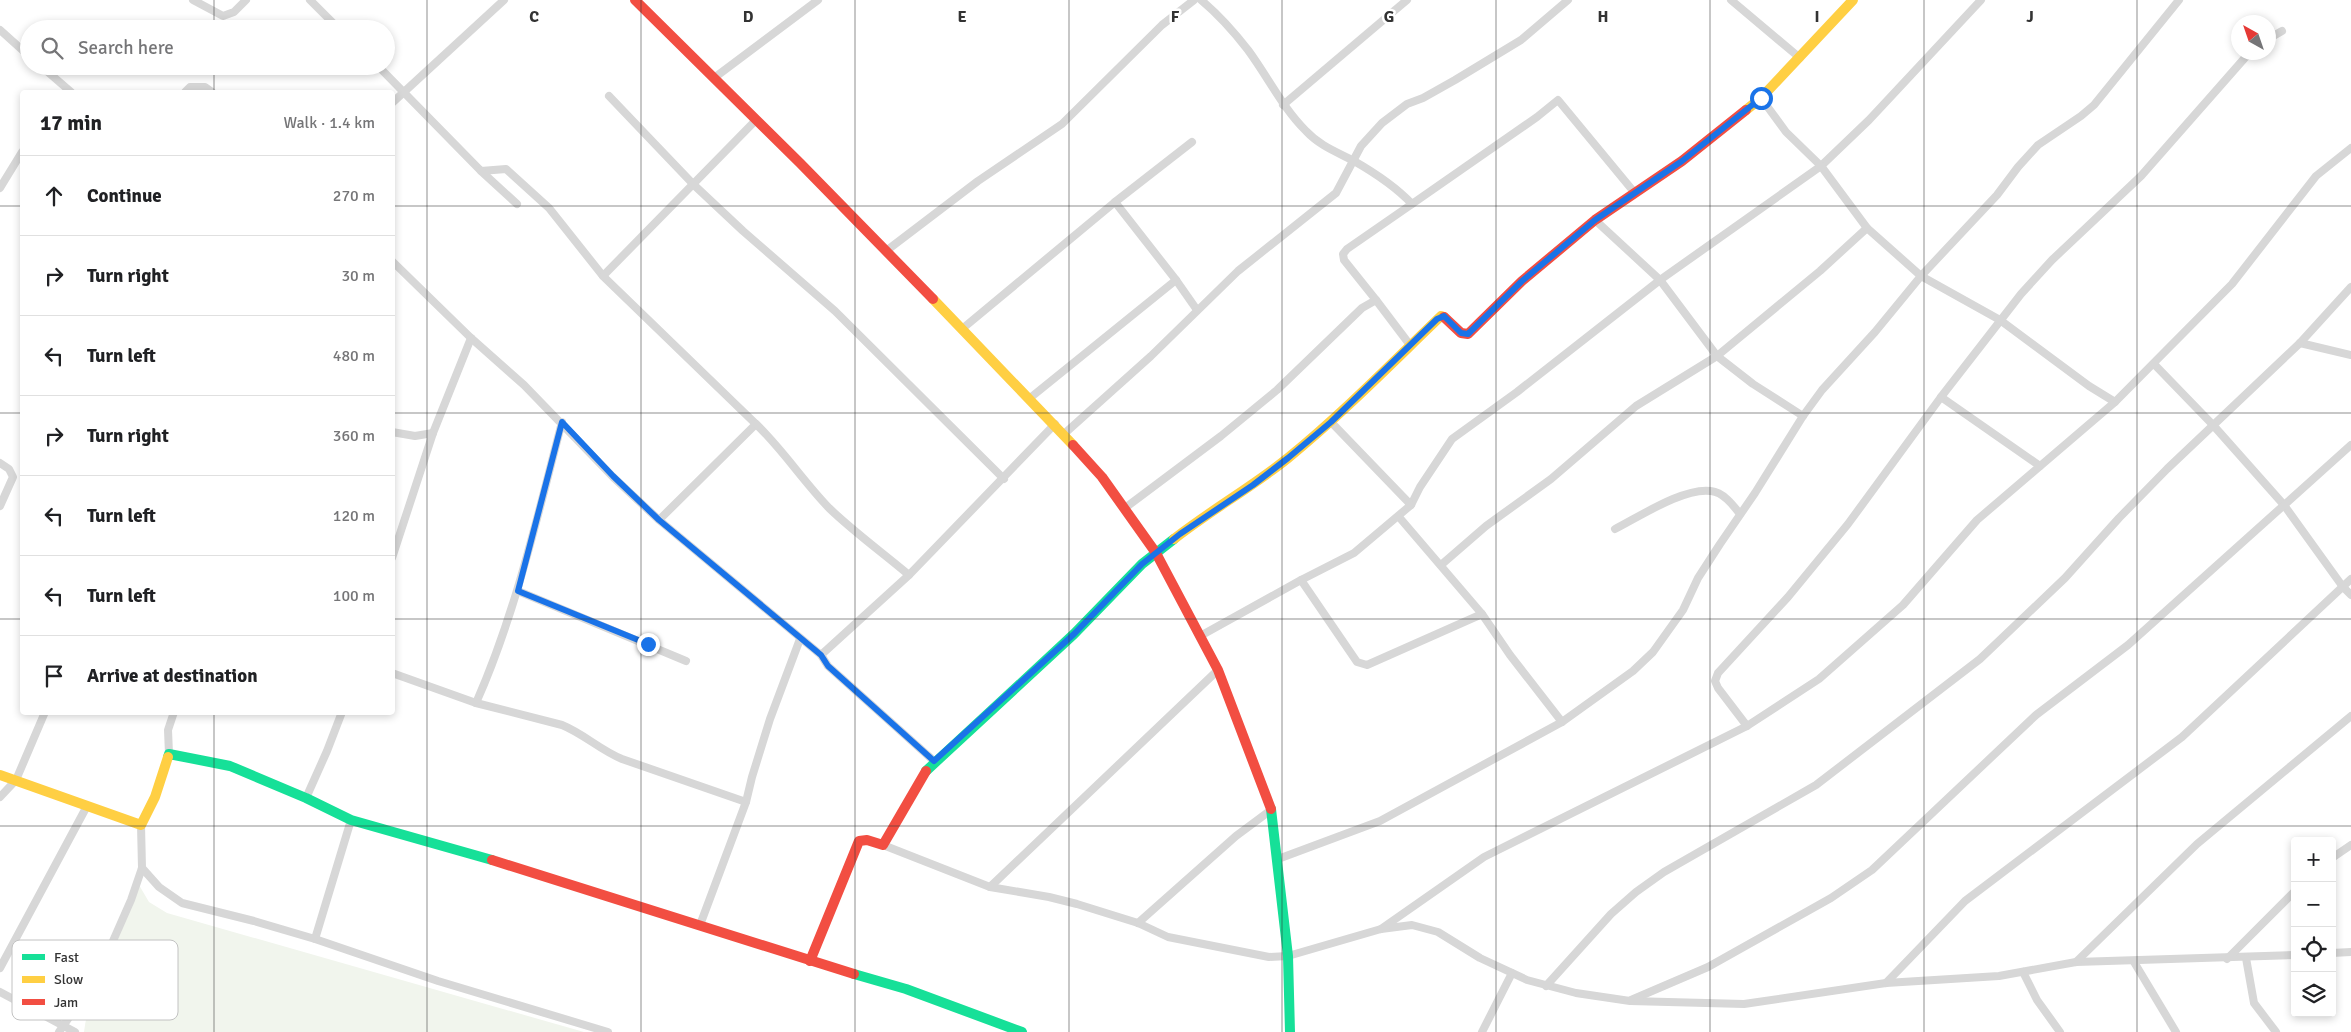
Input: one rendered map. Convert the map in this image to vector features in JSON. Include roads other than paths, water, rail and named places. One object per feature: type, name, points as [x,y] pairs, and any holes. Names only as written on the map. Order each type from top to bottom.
[{"type":"main road","points":[[635,0],[886,251],[1055,424],[1102,477],[1156,552],[1202,635],[1218,670],[1271,810],[1288,956],[1290,1032]]},
{"type":"main road","points":[[810,961],[860,841],[867,840],[883,846],[924,773],[934,761],[1074,634],[1142,564],[1180,534],[1253,485],[1331,422],[1440,316],[1447,318],[1461,333],[1468,334],[1522,281],[1595,220],[1682,161],[1761,98],[1853,0]]},
{"type":"main road","points":[[0,775],[141,825],[155,797],[168,754],[230,766],[306,798],[351,820],[518,868],[810,961],[906,989],[1022,1032]]},
{"type":"street","points":[[193,0],[223,16],[234,12],[246,0]]},
{"type":"street","points":[[310,0],[331,20]]},
{"type":"street","points":[[395,100],[504,0]]},
{"type":"street","points":[[714,78],[818,0]]},
{"type":"street","points":[[886,251],[978,181],[1062,124],[1162,25],[1194,0]]},
{"type":"street","points":[[1201,0],[1222,19],[1249,51],[1283,105],[1306,132],[1319,143],[1353,161],[1401,193],[1412,204]]},
{"type":"street","points":[[1283,105],[1407,0]]},
{"type":"street","points":[[1064,434],[1150,356],[1238,271],[1336,193],[1361,146],[1398,110],[1455,80],[1521,40],[1568,0]]},
{"type":"street","points":[[1731,0],[1800,58]]},
{"type":"street","points":[[1202,635],[1354,553],[1399,517],[1411,505],[1420,487],[1452,439],[1517,392],[1660,280],[1820,166],[1869,120],[1981,0]]},
{"type":"street","points":[[1278,858],[1380,821],[1562,722],[1633,671],[1652,652],[1683,610],[1698,578],[1802,416],[1822,390],[1875,332],[1921,276],[1997,195],[2018,167],[2038,145],[2094,105],[2179,0]]},
{"type":"street","points":[[0,30],[20,48]]},
{"type":"street","points":[[2276,34],[2282,31]]},
{"type":"street","points":[[1747,726],[1718,688],[1715,681],[1718,673],[1788,597],[1848,524],[2000,320],[2052,260],[2141,176],[2243,60]]},
{"type":"street","points":[[51,75],[68,90]]},
{"type":"street","points":[[387,75],[517,204]]},
{"type":"street","points":[[58,90],[62,85]]},
{"type":"street","points":[[187,90],[190,87],[205,87],[209,90]]},
{"type":"street","points":[[609,96],[694,185],[743,231],[835,311],[1004,479]]},
{"type":"street","points":[[1761,98],[1786,132],[1820,166],[1867,228],[1921,276],[2000,320],[2089,386],[2115,402]]},
{"type":"street","points":[[1410,345],[1344,260],[1343,254],[1346,249],[1537,117],[1558,100],[1634,192]]},
{"type":"street","points":[[603,276],[756,120]]},
{"type":"street","points":[[962,329],[1115,202],[1192,142]]},
{"type":"street","points":[[1381,929],[1484,857],[1747,726],[1819,679],[1904,605],[1961,536],[2115,402],[2154,364],[2232,284],[2316,176],[2351,148]]},
{"type":"street","points":[[0,188],[20,155]]},
{"type":"street","points":[[481,170],[506,169],[548,208],[603,276],[775,442],[794,469],[830,509],[909,575]]},
{"type":"street","points":[[1115,202],[1197,310]]},
{"type":"street","points":[[1595,220],[1660,280],[1717,356],[1753,384],[1802,416]]},
{"type":"street","points":[[1441,565],[1486,526],[1551,479],[1636,406],[1717,356],[1820,271],[1867,228]]},
{"type":"street","points":[[395,264],[471,338],[562,422],[613,476],[659,520],[821,655],[828,666],[934,761]]},
{"type":"street","points":[[1030,398],[1176,280]]},
{"type":"street","points":[[1546,986],[1611,914],[1636,892],[1664,872],[1816,785],[1980,659],[2065,578],[2119,518],[2213,425],[2300,343],[2351,287]]},
{"type":"street","points":[[1125,508],[1221,436],[1277,390],[1362,308],[1376,300]]},
{"type":"street","points":[[395,549],[433,433],[471,338]]},
{"type":"street","points":[[2300,343],[2351,355]]},
{"type":"street","points":[[2154,364],[2213,425],[2284,505],[2343,587],[2351,595]]},
{"type":"street","points":[[1941,397],[2040,466]]},
{"type":"street","points":[[476,703],[518,591],[562,422]]},
{"type":"street","points":[[1331,422],[1411,505]]},
{"type":"street","points":[[659,520],[756,424]]},
{"type":"street","points":[[821,655],[909,575],[1004,479],[1055,424]]},
{"type":"street","points":[[395,433],[415,436],[433,433]]},
{"type":"street","points":[[1630,1001],[1708,968],[1831,898],[1872,870],[2036,715],[2128,645],[2351,445]]},
{"type":"street","points":[[0,462],[12,472],[13,477],[0,506]]},
{"type":"street","points":[[1615,529],[1696,491],[1712,491],[1725,498],[1740,514]]},
{"type":"street","points":[[1399,517],[1482,614],[1510,655],[1562,722]]},
{"type":"street","points":[[1886,983],[1965,901],[2182,737],[2351,578]]},
{"type":"street","points":[[1301,580],[1357,662],[1361,664],[1367,665],[1482,614]]},
{"type":"street","points":[[518,591],[686,661]]},
{"type":"street","points":[[700,925],[746,802],[770,719],[800,639]]},
{"type":"street","points":[[990,888],[1218,670]]},
{"type":"street","points":[[395,674],[476,703],[562,725],[574,730],[605,752],[746,802]]},
{"type":"street","points":[[0,797],[16,780],[44,715]]},
{"type":"street","points":[[168,754],[168,730],[173,715]]},
{"type":"street","points":[[306,798],[341,715]]},
{"type":"street","points":[[2076,962],[2197,844],[2349,721]]},
{"type":"street","points":[[15,940],[87,806]]},
{"type":"street","points":[[1138,923],[1236,836],[1271,810]]},
{"type":"street","points":[[315,939],[351,820]]},
{"type":"street","points":[[113,940],[131,900],[142,868],[141,825]]},
{"type":"street","points":[[2336,855],[2351,845]]},
{"type":"street","points":[[883,846],[990,888],[1049,897],[1138,923],[1168,937],[1218,948],[1269,957],[1288,956],[1381,929],[1412,925],[1438,932],[1480,958],[1512,974],[1546,986],[1630,1001],[1744,1004],[1886,983],[1974,978],[2023,972],[2076,962],[2134,962],[2291,955]]},
{"type":"street","points":[[142,868],[159,888],[182,904],[254,921],[315,939],[438,981],[608,1032]]},
{"type":"street","points":[[2227,959],[2291,894]]},
{"type":"street","points":[[0,968],[12,946]]},
{"type":"street","points":[[2336,953],[2351,952]]},
{"type":"street","points":[[2246,958],[2254,1003],[2276,1032]]},
{"type":"street","points":[[2134,962],[2176,1032]]},
{"type":"street","points":[[2023,972],[2037,1000],[2060,1032]]},
{"type":"street","points":[[1482,1032],[1512,974]]},
{"type":"street","points":[[0,992],[12,998]]},
{"type":"street","points":[[54,1020],[75,1032]]},
{"type":"street","points":[[59,1032],[67,1020]]}]
